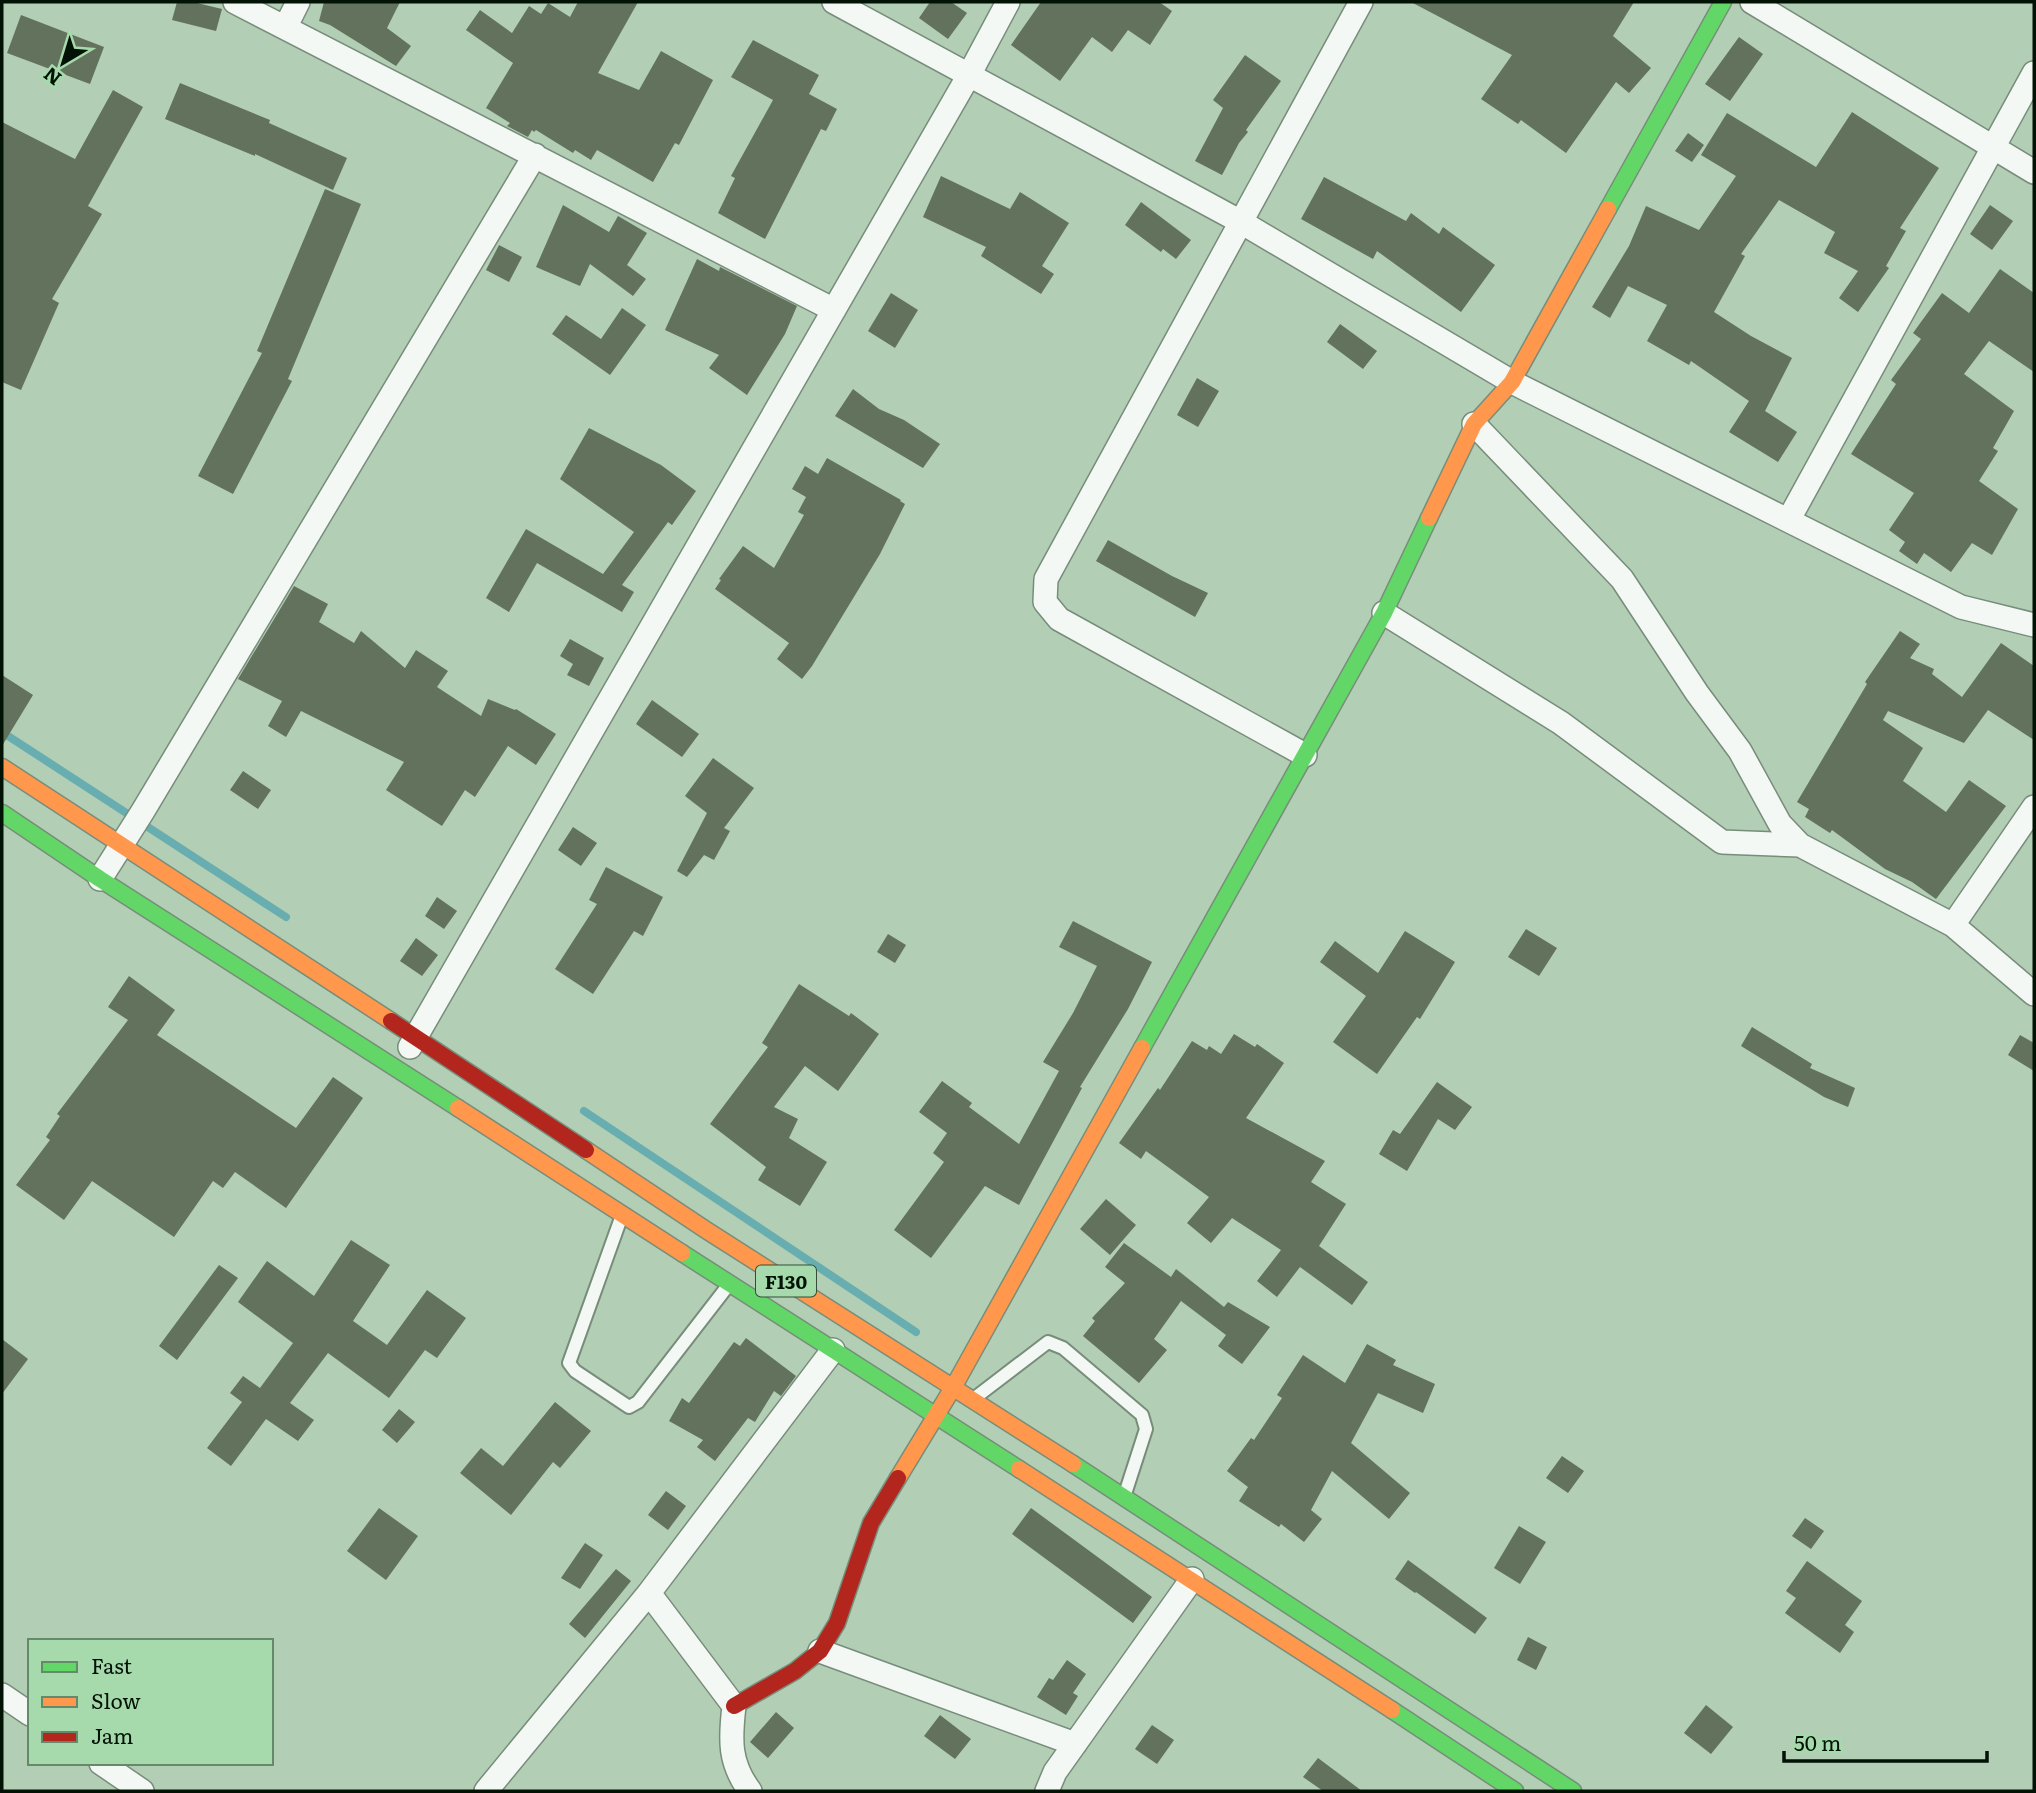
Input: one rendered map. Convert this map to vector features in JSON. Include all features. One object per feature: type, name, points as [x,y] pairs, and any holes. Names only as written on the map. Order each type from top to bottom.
[{"type":"main road","points":[[734,1706],[795,1671],[820,1651],[837,1623],[871,1523],[954,1386],[1384,613],[1474,424],[1512,382],[1723,2]]},
{"type":"main road","name":"F130","points":[[2,768],[126,839],[416,1037],[717,1237],[954,1386],[1573,1791]]},
{"type":"main road","name":"F130","points":[[2,813],[100,879],[729,1284],[1192,1579],[1515,1791]]},
{"type":"street","points":[[235,2],[834,310]]},
{"type":"street","points":[[286,26],[299,2]]},
{"type":"street","points":[[834,2],[1241,222],[1512,382],[1961,607],[2034,625]]},
{"type":"street","points":[[398,1069],[969,75],[1008,2]]},
{"type":"street","points":[[1305,755],[1059,619],[1045,602],[1046,579],[1361,2]]},
{"type":"street","points":[[1752,2],[2034,172]]},
{"type":"street","points":[[1789,519],[2034,73]]},
{"type":"street","points":[[100,879],[144,811],[535,155]]},
{"type":"street","points":[[1474,424],[1622,579],[1697,693],[1740,751],[1780,824],[1801,845],[1953,925],[2034,994]]},
{"type":"street","points":[[1384,613],[1561,723],[1721,842],[1801,845]]},
{"type":"street","points":[[1953,925],[2034,807]]},
{"type":"street","points":[[486,1791],[649,1593],[833,1350]]},
{"type":"street","points":[[1047,1791],[1055,1772],[1192,1579]]},
{"type":"street","points":[[649,1593],[734,1706],[730,1739],[740,1786]]},
{"type":"street","points":[[820,1651],[1075,1744]]},
{"type":"street","points":[[2,1695],[28,1713]]},
{"type":"street","points":[[104,1765],[142,1791]]},
{"type":"lane","points":[[622,1215],[569,1363],[575,1371],[629,1407],[638,1402],[729,1284]]},
{"type":"lane","points":[[974,1399],[1048,1342],[1063,1348],[1142,1415],[1146,1429],[1124,1497]]},
{"type":"building","points":[[177,2],[193,2],[222,9],[216,31],[172,20]]},
{"type":"building","points":[[324,2],[400,2],[387,28],[411,46],[396,66],[319,21]]},
{"type":"building","points":[[578,2],[638,2],[598,73],[639,90],[661,51],[713,80],[679,145],[675,143],[653,182],[597,150],[591,160],[575,150],[573,153],[536,130],[532,130],[528,137],[507,126],[510,123],[486,108],[513,63],[466,30],[480,10],[512,33],[529,6],[541,14],[548,3],[570,17]]},
{"type":"building","points":[[930,2],[951,2],[967,13],[948,39],[919,18]]},
{"type":"building","points":[[1041,2],[1159,2],[1172,11],[1150,45],[1128,30],[1112,52],[1092,37],[1060,81],[1011,45]]},
{"type":"building","points":[[1411,2],[1634,2],[1613,36],[1651,68],[1629,93],[1616,82],[1566,153],[1521,120],[1518,124],[1481,99],[1512,55]]},
{"type":"building","points":[[21,15],[104,47],[90,84],[7,53]]},
{"type":"building","points":[[1739,37],[1763,54],[1730,101],[1705,84]]},
{"type":"building","points":[[753,40],[819,75],[809,94],[837,109],[826,131],[821,129],[765,239],[718,213],[735,178],[731,176],[773,100],[731,77]]},
{"type":"building","points":[[1245,55],[1281,81],[1246,130],[1248,132],[1222,175],[1195,161],[1223,108],[1213,100]]},
{"type":"building","points":[[180,83],[270,120],[269,123],[347,158],[333,190],[255,154],[165,119]]},
{"type":"building","points":[[113,90],[143,107],[88,206],[102,214],[52,299],[59,303],[21,390],[2,382],[2,122],[75,159]]},
{"type":"building","points":[[1852,112],[1939,168],[1900,228],[1906,231],[1886,266],[1889,268],[1858,312],[1839,298],[1858,271],[1824,253],[1835,232],[1779,200],[1741,254],[1745,256],[1714,312],[1792,358],[1765,411],[1797,432],[1778,462],[1729,432],[1749,401],[1691,361],[1689,365],[1647,341],[1667,305],[1628,286],[1610,318],[1592,307],[1629,246],[1646,206],[1699,230],[1736,176],[1701,155],[1727,113],[1816,167]]},
{"type":"building","points":[[1688,133],[1704,145],[1692,162],[1675,151]]},
{"type":"building","points":[[941,176],[1010,209],[1020,192],[1069,223],[1042,266],[1054,274],[1041,294],[981,256],[986,247],[923,217]]},
{"type":"building","points":[[1324,177],[1406,221],[1411,213],[1439,234],[1443,227],[1495,265],[1461,312],[1377,251],[1373,259],[1301,219]]},
{"type":"building","points":[[325,189],[361,204],[288,379],[292,381],[233,494],[198,476],[262,353],[257,351]]},
{"type":"building","points":[[1141,202],[1191,240],[1176,259],[1163,249],[1161,252],[1125,225]]},
{"type":"building","points":[[563,205],[609,232],[618,216],[647,233],[627,265],[646,279],[633,296],[590,264],[580,286],[536,267]]},
{"type":"building","points":[[1990,205],[2013,221],[1992,250],[1970,234]]},
{"type":"building","points":[[499,245],[522,257],[509,282],[486,270]]},
{"type":"building","points":[[697,259],[719,271],[720,267],[797,306],[785,334],[747,395],[709,368],[719,355],[665,330]]},
{"type":"building","points":[[2000,269],[2034,293],[2034,372],[1989,341],[1964,374],[2014,411],[1993,448],[1998,451],[1979,481],[2018,509],[1992,555],[1972,543],[1951,572],[1924,553],[1917,564],[1899,551],[1905,542],[1889,530],[1914,493],[1851,454],[1896,384],[1891,380],[1921,339],[1913,333],[1942,293],[1969,313]]},
{"type":"building","points":[[891,293],[918,310],[895,348],[868,331]]},
{"type":"building","points":[[622,308],[646,325],[610,375],[552,334],[566,315],[601,339]]},
{"type":"building","points":[[1340,324],[1377,351],[1363,369],[1327,342]]},
{"type":"building","points":[[1197,378],[1219,391],[1198,427],[1177,415]]},
{"type":"building","points":[[853,389],[879,409],[904,420],[940,444],[923,468],[835,416]]},
{"type":"building","points":[[589,428],[661,465],[696,491],[672,525],[668,522],[622,585],[634,592],[622,612],[537,563],[509,612],[486,598],[526,529],[603,574],[634,532],[560,479]]},
{"type":"building","points":[[827,458],[905,504],[880,554],[802,679],[777,659],[789,643],[715,589],[721,580],[719,579],[743,546],[774,568],[804,515],[798,512],[806,497],[792,489],[805,466],[818,474]]},
{"type":"building","points":[[1108,540],[1208,593],[1195,617],[1096,561]]},
{"type":"building","points":[[294,586],[328,604],[319,622],[354,643],[361,631],[405,668],[416,650],[448,671],[437,687],[481,716],[488,699],[516,709],[556,734],[536,765],[508,746],[475,797],[465,790],[442,826],[386,790],[404,762],[301,711],[286,737],[268,726],[282,701],[238,679]]},
{"type":"building","points":[[1900,631],[1920,644],[1910,658],[1934,669],[1932,674],[1962,697],[2001,643],[2034,666],[2034,740],[1988,710],[1964,743],[1888,711],[1883,720],[1923,748],[1903,781],[1946,812],[1969,780],[2006,806],[1936,899],[1912,882],[1885,869],[1832,830],[1830,833],[1805,817],[1809,809],[1797,802],[1867,684],[1865,682]]},
{"type":"building","points":[[570,639],[604,658],[589,686],[567,675],[573,664],[560,656]]},
{"type":"building","points":[[2,675],[33,695],[2,746]]},
{"type":"building","points":[[652,700],[699,734],[682,757],[636,724]]},
{"type":"building","points":[[713,758],[754,788],[724,828],[730,831],[714,860],[704,855],[687,877],[677,871],[707,813],[685,796]]},
{"type":"building","points":[[243,771],[271,790],[258,809],[230,790]]},
{"type":"building","points":[[573,827],[597,843],[581,866],[558,850]]},
{"type":"building","points":[[606,867],[663,897],[643,936],[634,931],[593,994],[555,969],[597,904],[589,900]]},
{"type":"building","points":[[437,897],[457,911],[444,929],[425,916]]},
{"type":"building","points":[[1073,921],[1152,962],[1128,1009],[1080,1087],[1082,1088],[1019,1205],[985,1186],[931,1258],[894,1230],[944,1162],[933,1153],[947,1133],[919,1112],[942,1081],[972,1103],[969,1107],[1019,1144],[1059,1071],[1043,1062],[1073,1013],[1097,966],[1059,947]]},
{"type":"building","points":[[1526,929],[1557,948],[1539,976],[1508,957]]},
{"type":"building","points":[[1405,931],[1455,962],[1420,1019],[1417,1017],[1377,1074],[1333,1042],[1366,996],[1320,962],[1335,941],[1378,973]]},
{"type":"building","points":[[888,934],[906,945],[895,963],[877,952]]},
{"type":"building","points":[[416,938],[438,955],[422,976],[400,961]]},
{"type":"building","points":[[129,976],[175,1010],[157,1035],[296,1128],[333,1077],[363,1098],[286,1208],[235,1172],[223,1188],[213,1181],[174,1237],[92,1181],[64,1220],[16,1185],[50,1140],[46,1137],[60,1116],[57,1114],[128,1020],[108,1007]]},
{"type":"building","points":[[799,984],[849,1016],[851,1013],[879,1034],[838,1091],[805,1066],[774,1107],[798,1119],[789,1138],[827,1162],[800,1206],[758,1180],[766,1167],[710,1124],[768,1047],[762,1043]]},
{"type":"building","points":[[1752,1027],[1812,1064],[1810,1068],[1855,1088],[1848,1107],[1824,1097],[1741,1046]]},
{"type":"building","points":[[1234,1034],[1255,1047],[1257,1044],[1284,1063],[1246,1118],[1325,1161],[1311,1182],[1346,1204],[1319,1246],[1368,1282],[1352,1305],[1300,1267],[1277,1297],[1257,1281],[1281,1250],[1232,1218],[1211,1243],[1187,1223],[1209,1197],[1146,1151],[1141,1159],[1119,1143],[1158,1088],[1160,1090],[1192,1041],[1207,1050],[1209,1046],[1221,1054]]},
{"type":"building","points":[[2020,1035],[2034,1043],[2034,1071],[2008,1055]]},
{"type":"building","points":[[1437,1082],[1472,1107],[1455,1130],[1438,1119],[1407,1171],[1379,1154],[1393,1130],[1400,1134]]},
{"type":"building","points":[[1106,1199],[1136,1225],[1110,1255],[1080,1229]]},
{"type":"building","points":[[351,1240],[390,1265],[353,1321],[387,1345],[427,1290],[466,1318],[437,1358],[425,1350],[389,1398],[328,1353],[290,1403],[314,1420],[298,1441],[266,1419],[231,1466],[207,1448],[242,1402],[230,1393],[243,1376],[260,1388],[293,1343],[238,1302],[267,1261],[314,1296]]},
{"type":"building","points":[[1124,1243],[1171,1277],[1176,1269],[1224,1307],[1228,1302],[1270,1327],[1242,1364],[1218,1346],[1226,1335],[1181,1301],[1154,1339],[1167,1350],[1139,1383],[1083,1336],[1095,1321],[1092,1318],[1125,1283],[1105,1267]]},
{"type":"building","points":[[219,1265],[238,1278],[177,1360],[159,1346]]},
{"type":"building","points":[[746,1338],[796,1376],[781,1396],[774,1391],[755,1422],[748,1418],[715,1461],[697,1447],[703,1440],[669,1421],[682,1398],[689,1403],[734,1342],[740,1346]]},
{"type":"building","points":[[2,1339],[28,1359],[2,1394]]},
{"type":"building","points":[[1367,1344],[1396,1360],[1393,1365],[1435,1384],[1423,1413],[1378,1393],[1351,1443],[1410,1493],[1389,1519],[1332,1471],[1311,1510],[1322,1519],[1304,1542],[1281,1524],[1279,1527],[1239,1501],[1248,1487],[1227,1471],[1251,1438],[1254,1440],[1282,1398],[1277,1395],[1303,1355],[1345,1383]]},
{"type":"building","points":[[555,1402],[591,1431],[560,1468],[553,1462],[511,1515],[460,1473],[481,1448],[503,1466]]},
{"type":"building","points":[[399,1409],[415,1422],[397,1443],[382,1430]]},
{"type":"building","points":[[1562,1456],[1584,1471],[1568,1493],[1546,1478]]},
{"type":"building","points":[[666,1491],[686,1506],[668,1530],[648,1515]]},
{"type":"building","points":[[379,1508],[418,1536],[386,1580],[347,1551]]},
{"type":"building","points":[[1031,1508],[1152,1597],[1133,1623],[1012,1534]]},
{"type":"building","points":[[1805,1518],[1824,1531],[1811,1549],[1792,1536]]},
{"type":"building","points":[[1519,1526],[1546,1542],[1520,1584],[1494,1568]]},
{"type":"building","points":[[585,1543],[603,1555],[580,1589],[561,1578]]},
{"type":"building","points":[[1408,1560],[1487,1618],[1475,1634],[1395,1579]]},
{"type":"building","points":[[1807,1561],[1862,1601],[1845,1625],[1854,1632],[1840,1653],[1785,1613],[1796,1598],[1786,1591]]},
{"type":"building","points":[[616,1569],[631,1581],[585,1638],[569,1624]]},
{"type":"building","points":[[1528,1637],[1547,1647],[1536,1670],[1517,1660]]},
{"type":"building","points":[[1067,1660],[1086,1674],[1073,1693],[1078,1696],[1066,1715],[1037,1697],[1049,1678],[1053,1680]]},
{"type":"building","points":[[1706,1705],[1733,1727],[1711,1754],[1684,1733]]},
{"type":"building","points":[[776,1712],[794,1728],[768,1758],[750,1742]]},
{"type":"building","points":[[940,1715],[971,1739],[955,1759],[924,1736]]},
{"type":"building","points":[[1152,1725],[1174,1740],[1157,1764],[1135,1749]]},
{"type":"building","points":[[1318,1758],[1362,1791],[1323,1791],[1303,1777]]},
{"type":"waterway","points":[[2,732],[286,917]]},
{"type":"waterway","points":[[584,1111],[916,1332]]},
{"type":"traffic: fast","points":[[1608,209],[1723,2]]},
{"type":"traffic: fast","points":[[1142,1048],[1384,613],[1429,518]]},
{"type":"traffic: fast","points":[[2,813],[100,879],[458,1108]]},
{"type":"traffic: fast","points":[[682,1253],[1019,1469]]},
{"type":"traffic: fast","points":[[1073,1464],[1573,1791]]},
{"type":"traffic: fast","points":[[1392,1710],[1515,1791]]},
{"type":"traffic: slow","points":[[1429,518],[1474,424],[1512,382],[1608,209]]},
{"type":"traffic: slow","points":[[2,767],[391,1021]]},
{"type":"traffic: slow","points":[[898,1478],[954,1386],[1142,1048]]},
{"type":"traffic: slow","points":[[458,1108],[682,1253]]},
{"type":"traffic: slow","points":[[586,1150],[706,1230],[1073,1464]]},
{"type":"traffic: slow","points":[[1019,1469],[1392,1710]]},
{"type":"traffic: jam","points":[[391,1021],[586,1150]]},
{"type":"traffic: jam","points":[[734,1706],[795,1671],[820,1651],[837,1623],[871,1523],[898,1478]]}]
